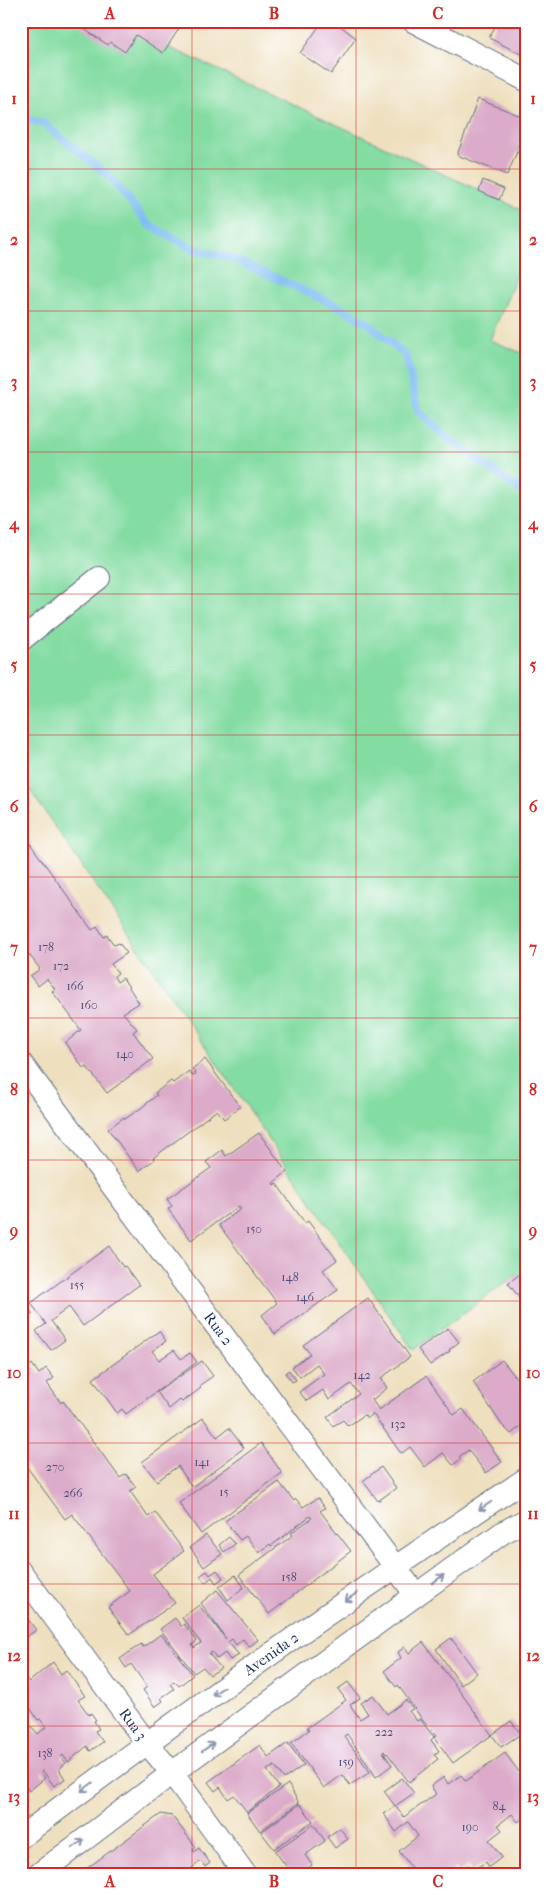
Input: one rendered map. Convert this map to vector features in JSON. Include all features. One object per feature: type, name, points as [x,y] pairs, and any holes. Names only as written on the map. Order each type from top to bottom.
[{"type":"street","points":[[413,21],[526,80]]},
{"type":"street","points":[[21,640],[98,578]]},
{"type":"street","name":"Rua 2","points":[[21,1063],[416,1595]]},
{"type":"street","name":"Avenida 2","points":[[21,1836],[146,1742],[394,1566],[526,1479]]},
{"type":"street","points":[[39,1874],[416,1595],[502,1533],[526,1520]]},
{"type":"street","name":"Rua 3","points":[[21,1572],[245,1874]]},
{"type":"green space","points":[[21,21],[112,21],[526,212],[526,253],[490,340],[526,355],[526,1286],[516,1275],[413,1350],[21,777]]},
{"type":"building","points":[[85,21],[184,21],[163,53],[136,35],[125,52],[110,42],[108,45],[81,27]]},
{"type":"building","points":[[323,21],[334,21],[356,38],[331,74],[300,53]]},
{"type":"building","points":[[498,21],[515,21],[519,23],[520,21],[526,21],[526,49],[523,55],[489,38]]},
{"type":"building","points":[[478,99],[526,118],[526,128],[518,146],[526,149],[526,154],[525,156],[517,152],[507,175],[457,155]]},
{"type":"building","points":[[483,180],[504,189],[499,200],[479,191]]},
{"type":"building","points":[[21,831],[92,930],[97,926],[104,937],[107,935],[114,945],[119,943],[127,953],[111,964],[118,973],[114,976],[117,982],[123,978],[139,1003],[123,1013],[137,1029],[133,1032],[153,1059],[107,1093],[87,1067],[84,1069],[65,1043],[81,1030],[52,991],[55,989],[47,979],[38,986],[30,976],[40,969],[21,944]]},
{"type":"building","points":[[205,1059],[240,1107],[224,1119],[217,1110],[153,1158],[154,1160],[139,1171],[108,1129],[124,1117],[125,1119],[141,1108],[157,1095],[155,1093],[171,1081],[173,1083],[189,1071],[193,1076],[196,1074],[192,1069]]},
{"type":"building","points":[[259,1133],[287,1172],[273,1183],[274,1185],[276,1183],[305,1223],[308,1221],[337,1260],[323,1270],[338,1290],[275,1334],[262,1315],[277,1303],[219,1225],[241,1209],[239,1206],[191,1240],[168,1209],[172,1206],[167,1199],[211,1168],[206,1162],[222,1150],[226,1156]]},
{"type":"building","points":[[109,1246],[123,1267],[125,1266],[139,1285],[83,1326],[69,1307],[51,1321],[65,1340],[51,1350],[36,1331],[46,1324],[31,1303]]},
{"type":"building","points":[[520,1274],[526,1282],[526,1306],[508,1283]]},
{"type":"building","points":[[368,1298],[410,1357],[381,1378],[387,1388],[372,1400],[379,1410],[426,1376],[454,1415],[463,1409],[502,1462],[486,1473],[468,1450],[453,1465],[443,1453],[425,1467],[410,1447],[402,1453],[400,1452],[373,1414],[367,1418],[364,1415],[348,1426],[343,1420],[333,1426],[327,1417],[359,1394],[351,1384],[329,1400],[323,1390],[307,1401],[299,1392],[324,1374],[317,1364],[300,1377],[292,1367],[310,1354],[303,1345]]},
{"type":"building","points":[[27,1306],[33,1314],[26,1319],[21,1310]]},
{"type":"building","points":[[448,1328],[459,1342],[430,1365],[418,1349]]},
{"type":"building","points":[[159,1331],[166,1341],[152,1351],[159,1360],[174,1350],[181,1359],[190,1353],[197,1362],[126,1414],[122,1409],[117,1413],[93,1379]]},
{"type":"building","points":[[502,1360],[526,1390],[526,1422],[511,1434],[502,1425],[473,1382]]},
{"type":"building","points":[[202,1361],[213,1376],[200,1385],[201,1388],[169,1409],[157,1392]]},
{"type":"building","points":[[32,1364],[39,1374],[46,1368],[54,1378],[47,1383],[61,1403],[63,1401],[120,1478],[126,1474],[136,1487],[130,1491],[148,1517],[155,1512],[184,1551],[153,1574],[175,1603],[129,1635],[108,1607],[130,1591],[72,1514],[65,1519],[21,1459],[21,1372]]},
{"type":"building","points":[[289,1370],[296,1380],[292,1382],[285,1373]]},
{"type":"building","points":[[203,1418],[217,1437],[229,1428],[244,1448],[192,1487],[178,1466],[157,1481],[142,1462]]},
{"type":"building","points":[[261,1443],[282,1473],[201,1534],[179,1503]]},
{"type":"building","points":[[381,1467],[396,1488],[378,1501],[363,1481]]},
{"type":"building","points":[[279,1482],[294,1501],[296,1499],[303,1507],[318,1498],[325,1508],[320,1511],[351,1551],[269,1614],[239,1575],[293,1535],[291,1533],[312,1518],[310,1516],[259,1553],[246,1536],[240,1540],[225,1521]]},
{"type":"building","points":[[206,1535],[222,1554],[204,1567],[190,1547]]},
{"type":"building","points":[[229,1537],[235,1544],[224,1552],[219,1545]]},
{"type":"building","points":[[217,1570],[223,1578],[216,1583],[212,1577],[205,1583],[200,1576],[207,1571],[210,1575]]},
{"type":"building","points":[[235,1575],[244,1587],[228,1600],[219,1587]]},
{"type":"building","points":[[217,1590],[258,1640],[249,1647],[243,1639],[236,1645],[232,1639],[228,1642],[239,1655],[230,1660],[225,1653],[217,1659],[212,1652],[209,1654],[221,1668],[210,1675],[203,1667],[194,1673],[160,1629],[175,1618],[181,1626],[184,1624],[197,1641],[192,1645],[194,1648],[201,1643],[182,1618],[199,1605],[226,1639],[201,1603]]},
{"type":"building","points":[[21,1610],[36,1630],[21,1641]]},
{"type":"building","points":[[161,1634],[193,1675],[179,1686],[174,1681],[170,1684],[174,1689],[161,1698],[163,1701],[155,1707],[143,1690],[147,1687],[131,1664],[126,1668],[120,1659],[141,1644],[143,1647]]},
{"type":"building","points":[[451,1638],[477,1673],[461,1685],[436,1649]]},
{"type":"building","points":[[423,1642],[492,1735],[453,1763],[434,1737],[437,1735],[424,1722],[398,1685],[396,1687],[384,1671],[401,1658],[398,1652],[405,1647],[409,1653]]},
{"type":"building","points":[[53,1662],[61,1674],[66,1670],[85,1696],[78,1700],[89,1715],[91,1713],[96,1720],[94,1721],[99,1729],[95,1731],[103,1742],[90,1751],[87,1746],[68,1762],[63,1755],[61,1757],[66,1763],[59,1769],[65,1779],[54,1786],[43,1771],[41,1772],[45,1778],[29,1791],[24,1784],[22,1786],[26,1792],[21,1796],[21,1733],[31,1726],[38,1734],[46,1727],[40,1719],[38,1720],[25,1700],[21,1703],[21,1672],[29,1682]]},
{"type":"building","points":[[348,1682],[360,1698],[350,1705],[360,1719],[368,1714],[361,1703],[373,1695],[387,1714],[406,1700],[413,1709],[409,1711],[417,1721],[420,1719],[434,1737],[431,1740],[439,1751],[434,1755],[438,1759],[409,1782],[384,1751],[392,1765],[376,1777],[347,1734],[344,1736],[370,1772],[350,1785],[342,1775],[324,1788],[291,1743],[309,1730],[307,1728],[346,1700],[338,1689]]},
{"type":"building","points":[[511,1721],[521,1734],[501,1747],[492,1735]]},
{"type":"building","points":[[288,1743],[304,1765],[284,1779],[275,1766],[267,1770],[279,1787],[247,1812],[234,1795],[228,1799],[220,1787],[215,1791],[208,1782],[260,1745],[268,1757]]},
{"type":"building","points":[[505,1753],[526,1781],[526,1822],[523,1818],[518,1822],[512,1814],[498,1825],[502,1830],[489,1840],[502,1857],[489,1867],[486,1862],[473,1870],[468,1865],[459,1872],[456,1868],[448,1874],[416,1874],[399,1851],[418,1836],[408,1822],[396,1832],[384,1814],[395,1806],[404,1817],[436,1794],[431,1786],[444,1777],[448,1784],[461,1775],[466,1781]]},
{"type":"building","points":[[402,1778],[414,1793],[395,1806],[384,1791]]},
{"type":"building","points":[[288,1784],[299,1803],[260,1831],[247,1813]]},
{"type":"building","points":[[300,1804],[313,1821],[274,1849],[261,1832]]},
{"type":"building","points":[[161,1814],[172,1816],[196,1847],[193,1850],[194,1852],[199,1848],[210,1863],[205,1867],[201,1861],[184,1874],[79,1874]]},
{"type":"building","points":[[314,1824],[325,1841],[305,1855],[312,1865],[300,1874],[292,1874],[275,1851]]},
{"type":"building","points":[[340,1828],[348,1839],[335,1848],[327,1837]]},
{"type":"waterway","points":[[21,118],[43,123],[108,175],[148,224],[196,250],[229,257],[338,306],[369,324],[406,356],[418,411],[449,439],[526,494]]}]
